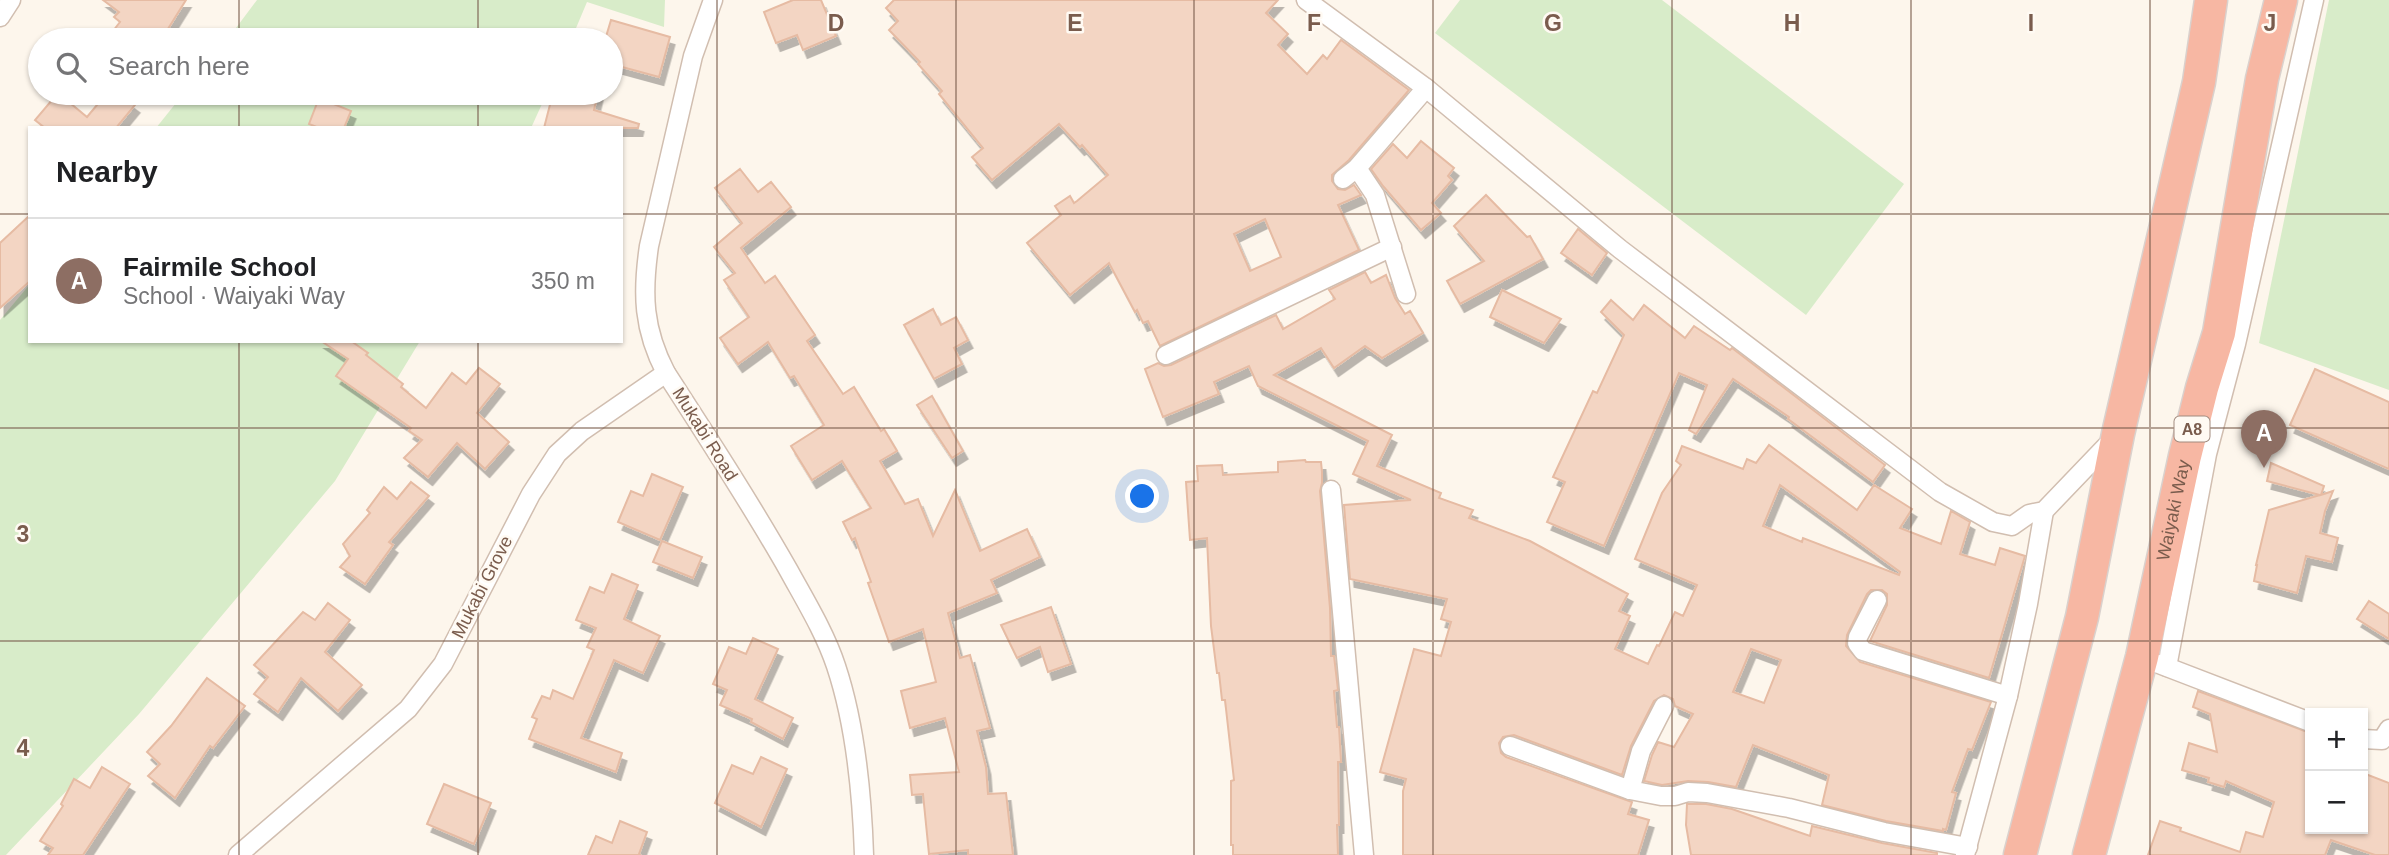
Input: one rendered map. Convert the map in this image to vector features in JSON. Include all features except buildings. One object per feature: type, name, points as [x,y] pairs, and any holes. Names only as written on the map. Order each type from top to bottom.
[{"type":"highway","points":[[2020,855],[2082,617],[2118,434],[2199,82],[2211,0]]},
{"type":"highway","name":"Waiyaki Way","points":[[2088,855],[2155,662],[2185,456],[2219,333],[2262,79],[2281,0]]},
{"type":"street","points":[[0,17],[11,0]]},
{"type":"street","name":"Mukabi Road","points":[[713,0],[693,57],[646,265],[645,306],[648,330],[654,350],[666,373],[771,540],[817,622],[836,665],[848,708],[863,812],[864,855]]},
{"type":"street","points":[[1306,0],[1426,88],[1620,249],[1940,492],[1993,522],[2012,526],[2029,514],[2044,511]]},
{"type":"street","points":[[2305,720],[2155,662],[2236,344],[2314,0]]},
{"type":"street","points":[[1406,294],[1375,195],[1350,174],[1426,88]]},
{"type":"street","points":[[1166,355],[1392,247]]},
{"type":"street","name":"Mukabi Grove","points":[[238,855],[408,709],[443,664],[531,494],[557,454],[582,431],[666,373]]},
{"type":"street","points":[[1510,746],[1630,790],[1661,796],[1688,792],[1707,793],[1789,808],[1966,851],[2008,695],[2028,604],[2044,511],[2118,434]]},
{"type":"street","points":[[1331,490],[1364,855]]},
{"type":"street","points":[[1877,600],[1858,637],[1858,648],[2008,695]]},
{"type":"street","points":[[1630,790],[1641,751],[1664,706]]},
{"type":"street","points":[[2368,739],[2382,740],[2389,729]]},
{"type":"green space","points":[[257,0],[665,0],[664,27],[587,2],[576,28],[236,28]]},
{"type":"green space","points":[[1460,0],[1662,0],[1904,184],[1806,315],[1435,33]]},
{"type":"green space","points":[[2329,0],[2389,0],[2389,390],[2259,343]]},
{"type":"green space","points":[[174,105],[542,105],[532,126],[158,126]]},
{"type":"green space","points":[[28,286],[28,343],[419,343],[335,481],[139,714],[6,855],[0,855],[0,320]]},
{"type":"place","name":"Fairmile School","points":[[2264,468]]}]
